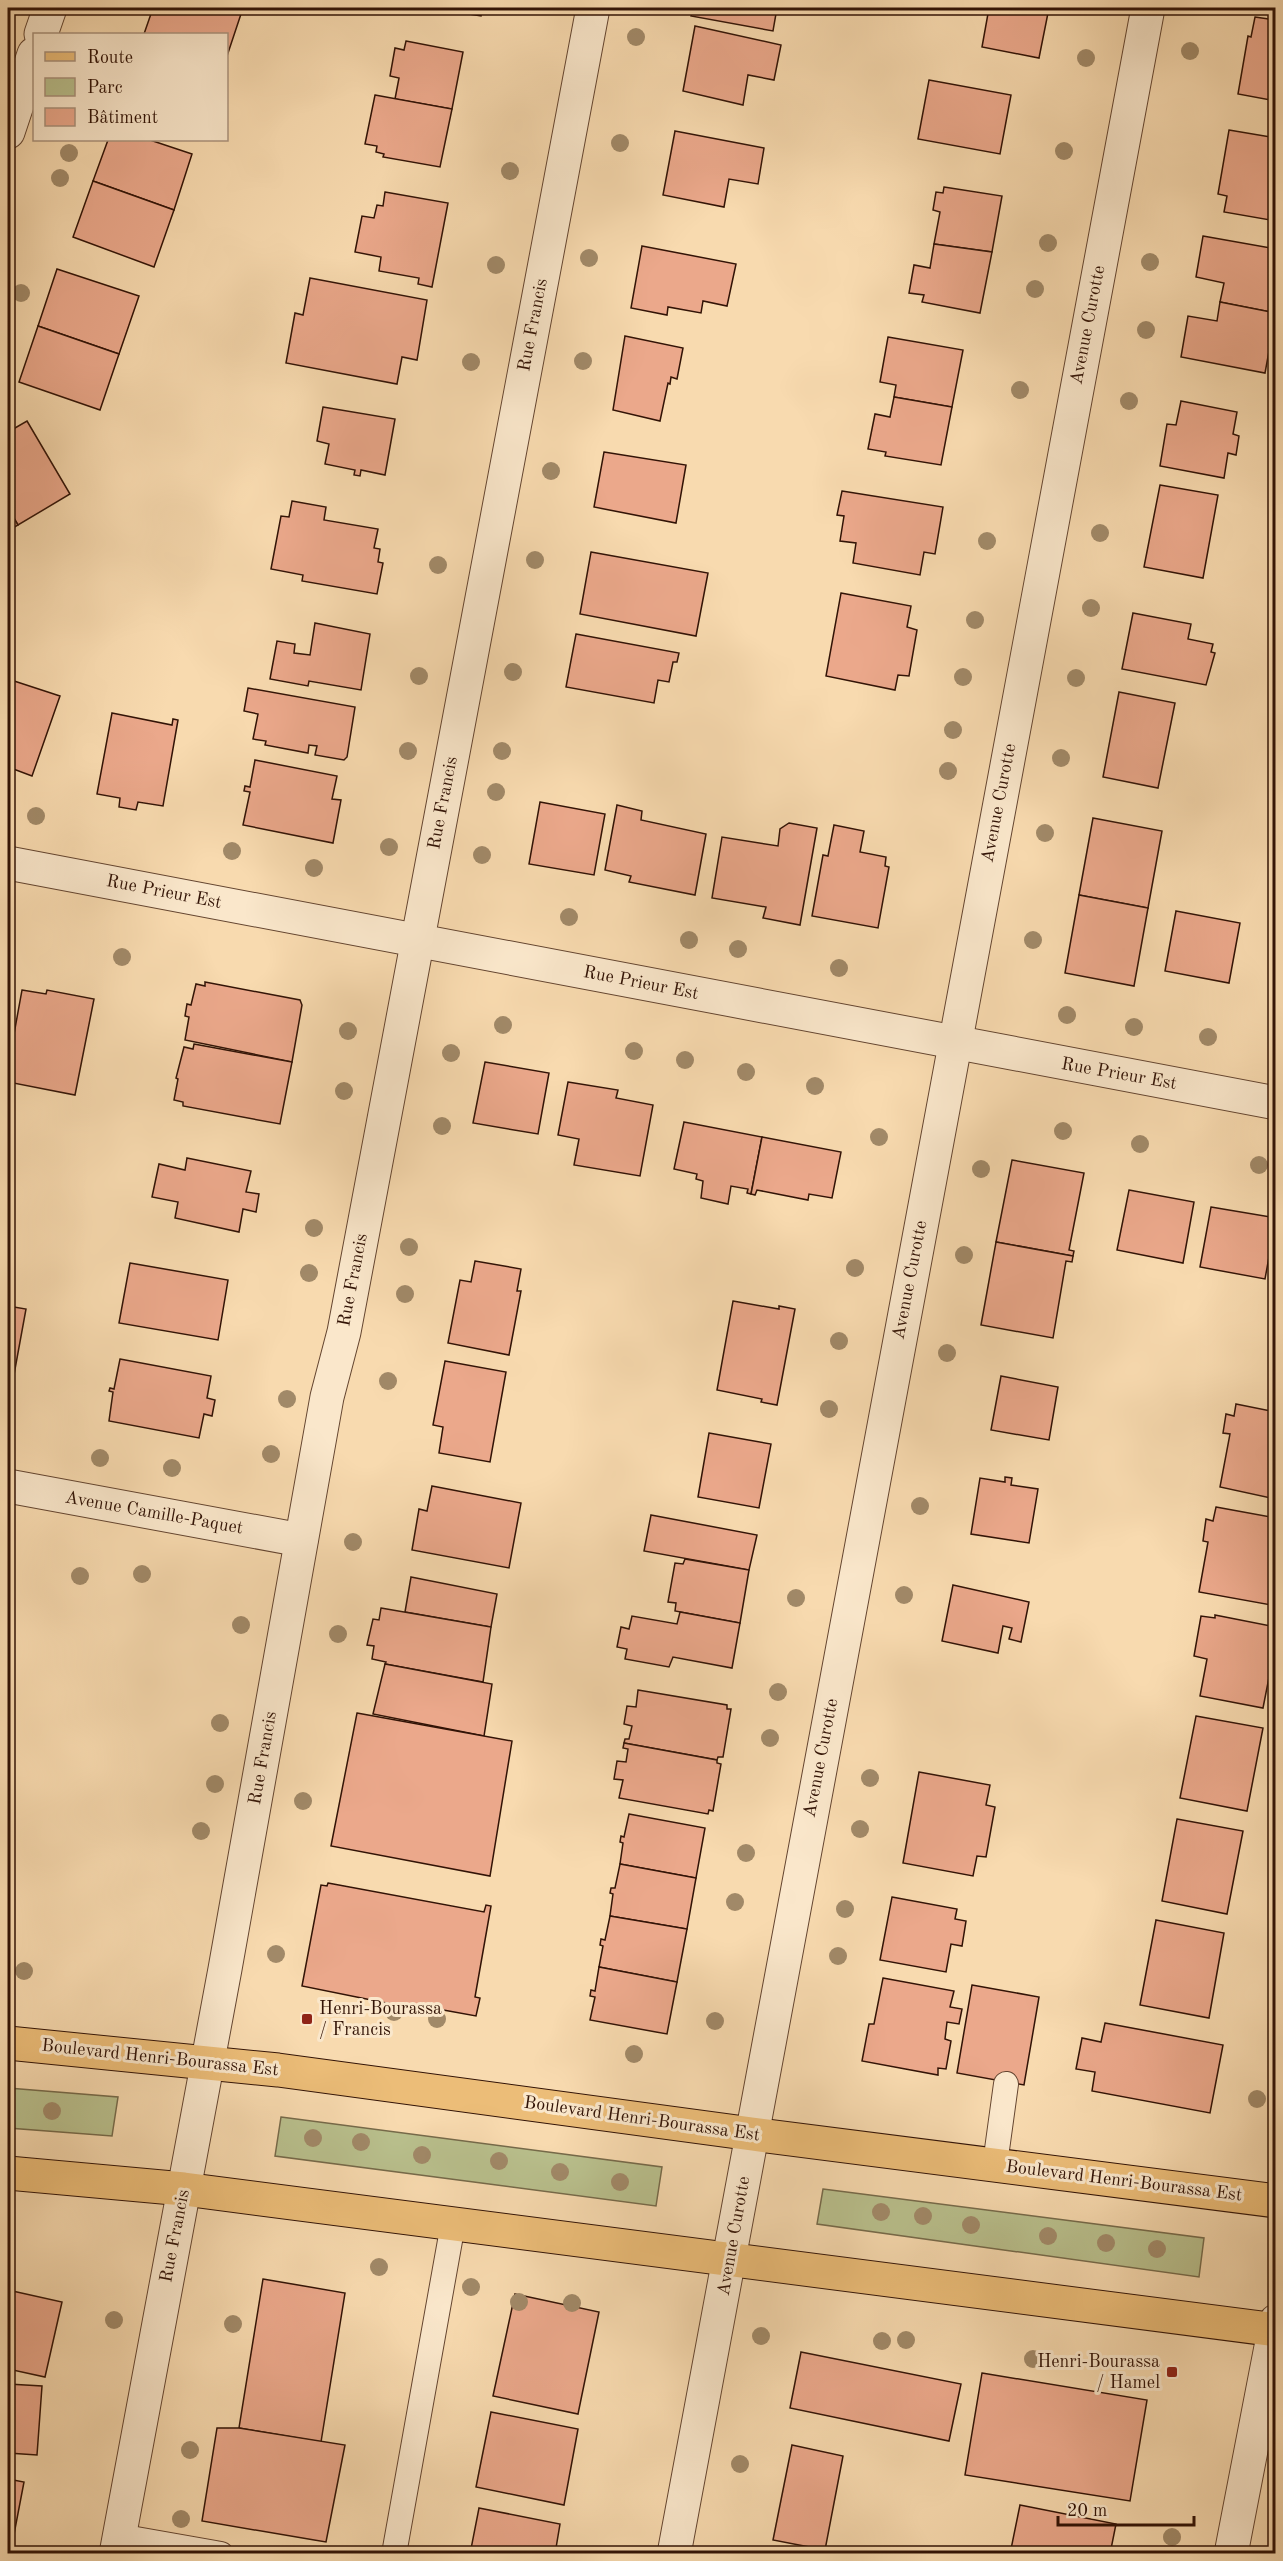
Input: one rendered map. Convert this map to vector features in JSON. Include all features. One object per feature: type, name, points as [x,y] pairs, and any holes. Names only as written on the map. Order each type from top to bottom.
[{"type":"main road","name":"Boulevard Henri-Bourassa Est","points":[[8,2043],[207,2062],[1275,2201]]},
{"type":"main road","points":[[8,2173],[184,2189],[1275,2327]]},
{"type":"street","points":[[41,33],[50,8]]},
{"type":"street","name":"Rue Francis","points":[[117,2545],[302,1540],[593,8]]},
{"type":"street","name":"Avenue Curotte","points":[[674,2553],[1148,8]]},
{"type":"street","points":[[8,132],[33,57]]},
{"type":"street","name":"Rue Prieur Est","points":[[8,863],[1275,1103]]},
{"type":"street","name":"Avenue Camille-Paquet","points":[[8,1486],[302,1540]]},
{"type":"street","points":[[1231,2553],[1275,2327]]},
{"type":"lane","points":[[995,2164],[1006,2084]]},
{"type":"lane","points":[[394,2553],[453,2224]]},
{"type":"lane","points":[[117,2545],[221,2553]]},
{"type":"green space","points":[[8,2088],[118,2097],[112,2136],[8,2128]]},
{"type":"green space","points":[[281,2117],[662,2167],[656,2206],[275,2156]]},
{"type":"green space","points":[[823,2189],[1204,2238],[1199,2277],[817,2224]]},
{"type":"building","points":[[153,8],[243,8],[228,53],[228,33],[144,33]]},
{"type":"building","points":[[431,8],[482,8],[481,16]]},
{"type":"building","points":[[693,8],[777,8],[773,31],[691,16]]},
{"type":"building","points":[[989,8],[1049,8],[1039,58],[982,47]]},
{"type":"building","points":[[1255,17],[1276,20],[1276,101],[1238,94],[1248,36],[1251,37]]},
{"type":"building","points":[[695,26],[781,45],[774,80],[748,75],[743,105],[683,91]]},
{"type":"building","points":[[406,41],[463,52],[452,109],[395,99],[399,78],[390,76],[395,48],[404,50]]},
{"type":"building","points":[[929,80],[1011,95],[1000,154],[918,139]]},
{"type":"building","points":[[375,95],[452,109],[440,167],[383,157],[384,154],[376,152],[377,146],[365,144]]},
{"type":"building","points":[[1229,130],[1276,138],[1276,204],[1273,204],[1270,220],[1224,212],[1227,196],[1218,194]]},
{"type":"building","points":[[675,131],[764,148],[758,184],[729,179],[724,207],[663,195]]},
{"type":"building","points":[[108,141],[153,141],[192,154],[174,210],[93,181]]},
{"type":"building","points":[[93,181],[174,210],[154,267],[73,237]]},
{"type":"building","points":[[944,187],[1002,196],[992,252],[934,244],[940,212],[933,210],[936,192],[943,193]]},
{"type":"building","points":[[385,192],[448,203],[432,287],[418,284],[419,278],[379,271],[381,257],[355,252],[362,216],[374,218],[377,205],[383,206]]},
{"type":"building","points":[[1203,236],[1276,249],[1276,313],[1220,302],[1224,283],[1196,277]]},
{"type":"building","points":[[934,244],[992,252],[980,313],[922,302],[924,295],[909,293],[914,265],[930,268]]},
{"type":"building","points":[[642,246],[736,264],[727,306],[703,301],[701,313],[668,307],[667,315],[631,308]]},
{"type":"building","points":[[57,269],[139,296],[119,354],[38,326]]},
{"type":"building","points":[[310,278],[427,300],[417,360],[402,357],[397,384],[286,363],[295,313],[303,315]]},
{"type":"building","points":[[1220,302],[1276,313],[1265,373],[1181,357],[1188,316],[1217,321]]},
{"type":"building","points":[[38,326],[119,354],[100,410],[19,382]]},
{"type":"building","points":[[625,336],[683,348],[677,379],[671,377],[670,384],[668,383],[660,421],[613,410]]},
{"type":"building","points":[[888,337],[963,350],[952,407],[894,397],[896,385],[880,382]]},
{"type":"building","points":[[894,397],[952,407],[941,465],[885,456],[886,452],[868,449],[875,414],[890,417]]},
{"type":"building","points":[[1181,401],[1237,412],[1233,434],[1239,436],[1236,455],[1228,453],[1224,478],[1160,466],[1167,424],[1176,425]]},
{"type":"building","points":[[323,407],[395,419],[385,475],[361,470],[360,476],[354,475],[355,470],[325,464],[329,444],[317,441]]},
{"type":"building","points":[[27,421],[70,494],[18,525],[8,508],[8,432]]},
{"type":"building","points":[[604,452],[686,465],[676,523],[594,507]]},
{"type":"building","points":[[1160,485],[1218,495],[1203,578],[1144,567]]},
{"type":"building","points":[[842,491],[943,507],[935,554],[924,552],[920,575],[853,563],[856,543],[840,541],[844,516],[837,515]]},
{"type":"building","points":[[292,501],[326,507],[324,520],[378,529],[374,548],[380,549],[378,562],[383,563],[377,594],[302,581],[303,575],[271,569],[281,516],[289,517]]},
{"type":"building","points":[[8,508],[18,525],[8,531]]},
{"type":"building","points":[[591,552],[708,573],[696,636],[580,614]]},
{"type":"building","points":[[841,593],[911,606],[907,627],[917,630],[909,676],[898,675],[895,690],[826,676]]},
{"type":"building","points":[[1133,613],[1191,624],[1188,639],[1213,644],[1211,652],[1215,653],[1206,685],[1122,669]]},
{"type":"building","points":[[315,623],[370,634],[361,690],[309,681],[308,686],[270,679],[277,641],[295,644],[294,653],[310,655]]},
{"type":"building","points":[[576,634],[679,653],[677,662],[673,662],[669,682],[658,680],[654,703],[566,687]]},
{"type":"building","points":[[8,679],[60,696],[32,776],[8,767]]},
{"type":"building","points":[[248,688],[355,707],[347,757],[344,760],[315,755],[317,746],[309,745],[308,753],[265,745],[266,741],[253,739],[258,714],[244,711]]},
{"type":"building","points":[[1119,692],[1175,703],[1158,788],[1103,777]]},
{"type":"building","points":[[112,713],[172,725],[173,719],[178,720],[163,806],[138,802],[136,810],[119,807],[120,798],[97,794]]},
{"type":"building","points":[[255,760],[337,776],[332,799],[341,800],[333,843],[243,825],[250,792],[244,791],[245,786],[250,787]]},
{"type":"building","points":[[540,802],[605,814],[594,875],[529,864]]},
{"type":"building","points":[[617,805],[642,811],[641,820],[706,834],[695,895],[629,882],[631,876],[605,870]]},
{"type":"building","points":[[1093,818],[1162,831],[1148,908],[1079,895]]},
{"type":"building","points":[[789,823],[817,828],[800,925],[763,918],[766,907],[712,898],[722,837],[778,846],[780,829]]},
{"type":"building","points":[[834,825],[864,831],[860,852],[886,857],[885,866],[889,867],[878,928],[812,916],[823,855],[828,856]]},
{"type":"building","points":[[1079,895],[1148,908],[1134,986],[1065,973]]},
{"type":"building","points":[[1176,911],[1240,923],[1229,983],[1165,971]]},
{"type":"building","points":[[205,982],[300,1000],[302,1005],[292,1062],[185,1040],[189,1017],[185,1016],[187,1004],[191,1005],[196,984],[205,986]]},
{"type":"building","points":[[22,990],[46,994],[47,990],[94,999],[75,1095],[8,1082],[8,1067]]},
{"type":"building","points":[[194,1044],[292,1062],[280,1124],[183,1106],[183,1102],[174,1100],[178,1079],[176,1078],[184,1047],[193,1049]]},
{"type":"building","points":[[485,1062],[549,1073],[538,1134],[473,1123]]},
{"type":"building","points":[[568,1082],[618,1090],[616,1098],[653,1105],[640,1176],[574,1165],[579,1139],[558,1135]]},
{"type":"building","points":[[684,1122],[762,1137],[751,1194],[747,1193],[748,1189],[731,1186],[728,1204],[701,1198],[703,1181],[696,1179],[697,1174],[674,1169]]},
{"type":"building","points":[[762,1137],[841,1152],[832,1198],[809,1194],[808,1200],[757,1190],[755,1195],[751,1194]]},
{"type":"building","points":[[187,1158],[251,1171],[246,1192],[259,1194],[256,1212],[243,1209],[239,1232],[175,1218],[178,1202],[152,1197],[159,1164],[185,1170]]},
{"type":"building","points":[[1012,1160],[1084,1173],[1069,1250],[1074,1251],[1073,1256],[996,1242]]},
{"type":"building","points":[[1129,1190],[1194,1202],[1183,1263],[1117,1250]]},
{"type":"building","points":[[1211,1207],[1276,1218],[1265,1279],[1200,1267]]},
{"type":"building","points":[[996,1242],[1073,1256],[1072,1262],[1066,1261],[1053,1338],[981,1325]]},
{"type":"building","points":[[475,1261],[521,1269],[517,1291],[521,1291],[509,1355],[448,1343],[460,1280],[471,1282]]},
{"type":"building","points":[[130,1263],[228,1280],[218,1340],[119,1323]]},
{"type":"building","points":[[733,1301],[779,1309],[779,1306],[795,1309],[777,1405],[761,1402],[762,1399],[717,1390]]},
{"type":"building","points":[[8,1306],[26,1309],[9,1402],[8,1402]]},
{"type":"building","points":[[120,1359],[211,1376],[207,1398],[215,1400],[212,1416],[204,1414],[199,1438],[109,1421],[113,1392],[109,1391],[110,1388],[114,1389]]},
{"type":"building","points":[[445,1361],[506,1372],[490,1462],[439,1453],[443,1427],[433,1425]]},
{"type":"building","points":[[1001,1376],[1058,1387],[1049,1440],[991,1430]]},
{"type":"building","points":[[1236,1404],[1276,1412],[1276,1499],[1220,1487],[1230,1434],[1223,1433],[1226,1414],[1234,1416]]},
{"type":"building","points":[[709,1433],[771,1444],[759,1508],[698,1497]]},
{"type":"building","points":[[1005,1477],[1012,1478],[1011,1485],[1038,1489],[1029,1543],[971,1534],[980,1478],[1005,1482]]},
{"type":"building","points":[[432,1486],[521,1503],[509,1568],[412,1550],[419,1509],[427,1511]]},
{"type":"building","points":[[1216,1507],[1276,1518],[1276,1576],[1271,1605],[1199,1592],[1208,1542],[1203,1541],[1206,1519],[1213,1521]]},
{"type":"building","points":[[651,1515],[757,1535],[749,1570],[644,1551]]},
{"type":"building","points":[[685,1559],[749,1570],[740,1623],[675,1611],[676,1603],[668,1602],[675,1563],[683,1564]]},
{"type":"building","points":[[411,1577],[497,1594],[491,1627],[405,1612]]},
{"type":"building","points":[[953,1585],[1029,1602],[1021,1642],[1009,1639],[1012,1628],[1003,1626],[998,1653],[942,1641]]},
{"type":"building","points":[[381,1608],[491,1627],[483,1682],[385,1664],[386,1662],[372,1659],[374,1646],[367,1645],[373,1619],[379,1620]]},
{"type":"building","points":[[680,1612],[740,1623],[732,1668],[673,1657],[669,1667],[625,1659],[627,1649],[617,1647],[621,1627],[629,1629],[632,1616],[677,1624]]},
{"type":"building","points":[[1215,1615],[1276,1627],[1276,1658],[1273,1657],[1263,1708],[1200,1696],[1207,1659],[1194,1656],[1201,1616],[1215,1618]]},
{"type":"building","points":[[385,1664],[492,1684],[484,1736],[373,1714]]},
{"type":"building","points":[[638,1690],[727,1705],[727,1709],[731,1709],[723,1757],[718,1757],[717,1760],[624,1743],[625,1739],[629,1739],[632,1726],[624,1724],[627,1706],[636,1707]]},
{"type":"building","points":[[357,1713],[512,1741],[490,1876],[331,1846]]},
{"type":"building","points":[[1196,1716],[1263,1728],[1247,1811],[1180,1798]]},
{"type":"building","points":[[624,1743],[717,1760],[717,1763],[721,1764],[713,1811],[709,1810],[708,1814],[619,1798],[623,1780],[614,1779],[617,1761],[626,1762],[628,1749],[623,1748]]},
{"type":"building","points":[[919,1772],[990,1785],[986,1805],[995,1807],[986,1857],[977,1856],[973,1876],[903,1863]]},
{"type":"building","points":[[629,1814],[705,1828],[696,1878],[620,1864],[623,1843],[620,1842],[621,1836],[624,1837]]},
{"type":"building","points":[[1177,1819],[1243,1831],[1227,1914],[1162,1901]]},
{"type":"building","points":[[620,1864],[696,1878],[687,1929],[610,1916],[613,1894],[610,1893],[611,1888],[615,1888]]},
{"type":"building","points":[[328,1883],[484,1912],[486,1905],[491,1906],[475,1997],[480,1998],[476,2016],[421,2006],[421,2010],[302,1986],[321,1885],[327,1886]]},
{"type":"building","points":[[892,1897],[957,1909],[955,1919],[966,1921],[962,1946],[951,1944],[946,1972],[880,1960]]},
{"type":"building","points":[[610,1916],[687,1929],[677,1982],[599,1967],[603,1946],[600,1945],[601,1939],[605,1940]]},
{"type":"building","points":[[1156,1920],[1224,1933],[1209,2018],[1140,2005]]},
{"type":"building","points":[[599,1967],[677,1982],[667,2034],[590,2020],[595,1997],[590,1996],[591,1990],[595,1991]]},
{"type":"building","points":[[883,1978],[954,1991],[950,2007],[962,2009],[959,2024],[947,2022],[945,2039],[951,2041],[946,2069],[938,2068],[938,2075],[862,2061],[869,2024],[874,2024]]},
{"type":"building","points":[[972,1985],[1039,1997],[1024,2085],[957,2073]]},
{"type":"building","points":[[1105,2023],[1223,2045],[1210,2113],[1092,2091],[1095,2072],[1076,2069],[1082,2038],[1101,2042]]},
{"type":"building","points":[[263,2279],[345,2293],[321,2442],[239,2428]]},
{"type":"building","points":[[8,2290],[62,2302],[45,2377],[8,2369]]},
{"type":"building","points":[[515,2294],[599,2312],[578,2414],[493,2396]]},
{"type":"building","points":[[801,2352],[961,2384],[949,2441],[790,2408]]},
{"type":"building","points":[[982,2373],[1147,2400],[1130,2501],[965,2475]]},
{"type":"building","points":[[8,2384],[42,2386],[37,2455],[8,2453]]},
{"type":"building","points":[[491,2412],[578,2429],[564,2505],[476,2487]]},
{"type":"building","points":[[217,2428],[239,2428],[345,2445],[326,2542],[202,2521]]},
{"type":"building","points":[[792,2445],[843,2456],[825,2550],[773,2540]]},
{"type":"building","points":[[8,2479],[24,2482],[11,2550],[8,2549]]},
{"type":"building","points":[[1020,2505],[1116,2524],[1110,2554],[1010,2554]]},
{"type":"building","points":[[479,2508],[560,2524],[555,2554],[470,2554]]},
{"type":"place","name":"Henri-Bourassa / Francis","points":[[307,2019]]},
{"type":"place","name":"Henri-Bourassa / Hamel","points":[[1172,2372]]}]
